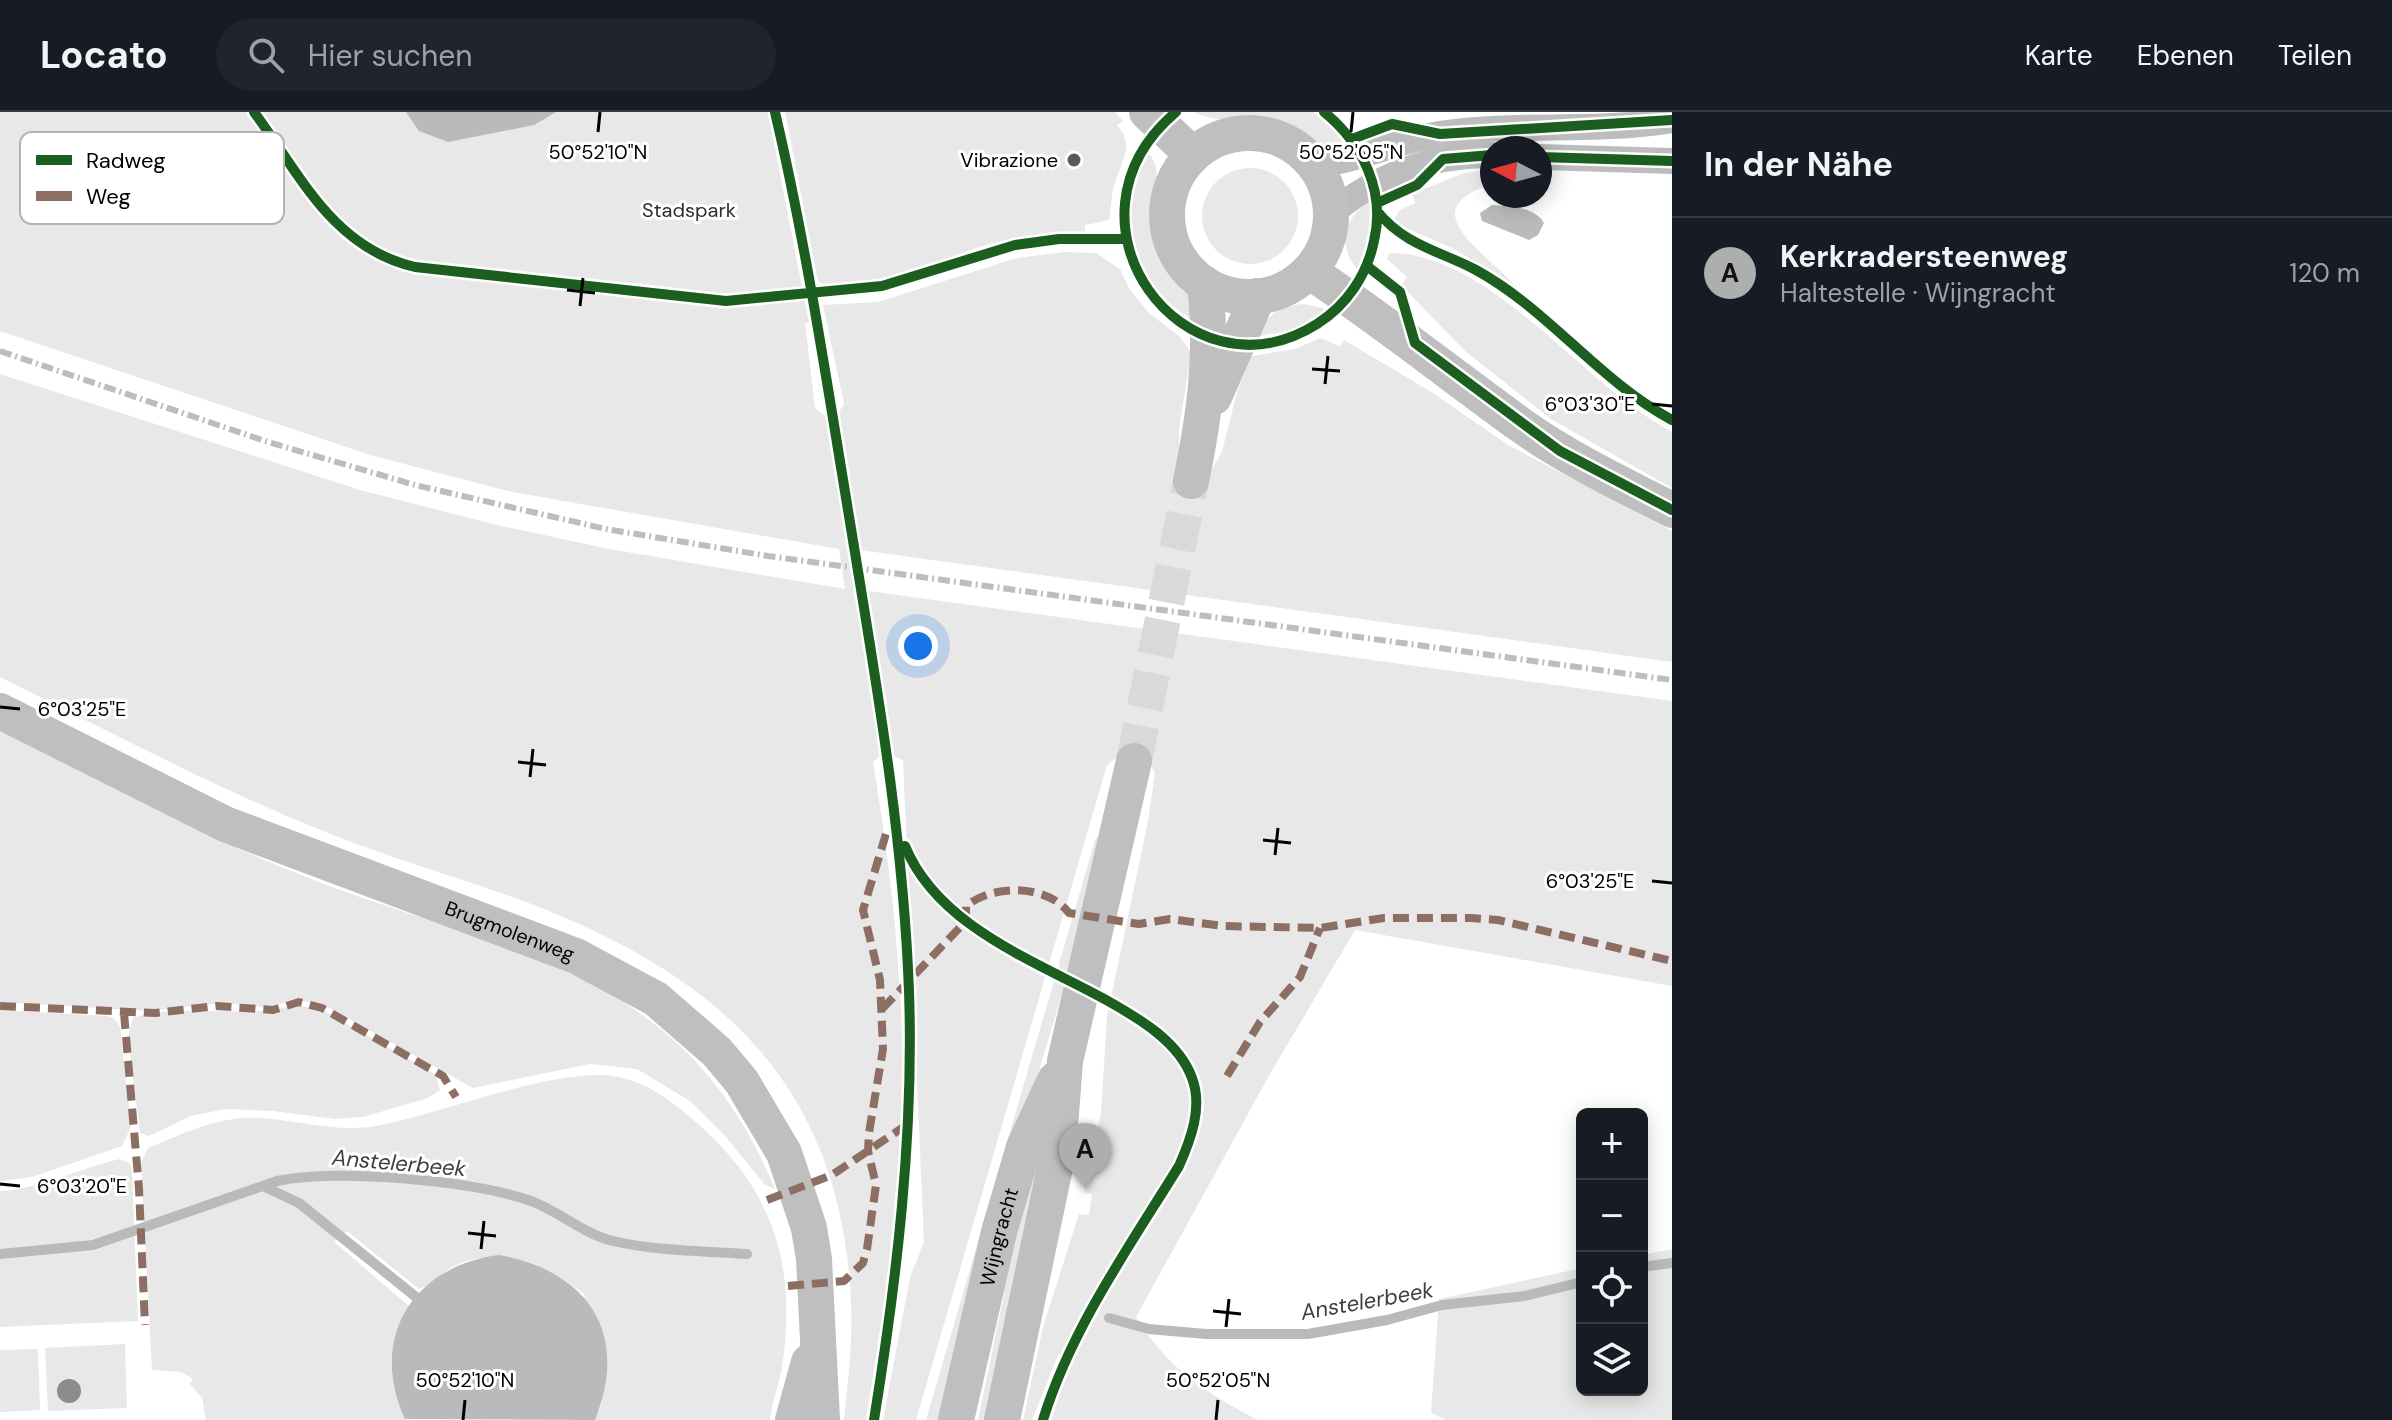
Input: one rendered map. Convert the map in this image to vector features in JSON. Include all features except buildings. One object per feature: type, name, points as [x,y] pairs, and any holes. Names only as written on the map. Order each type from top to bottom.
[{"type":"main road","points":[[1147,112],[1192,154]]},
{"type":"main road","points":[[1256,132],[1279,138],[1298,149],[1314,165],[1327,188],[1331,214],[1326,244],[1309,271],[1277,292],[1240,297],[1205,284],[1179,257],[1167,222],[1168,197],[1177,174],[1192,154],[1210,141],[1233,134],[1256,132]]},
{"type":"main road","points":[[1309,271],[1415,343],[1523,427],[1560,451],[1672,510]]},
{"type":"main road","points":[[1191,481],[1204,420],[1211,337],[1205,284]]},
{"type":"main road","points":[[1204,420],[1258,296]]},
{"type":"main road","name":"Brugmolenweg","points":[[0,711],[225,824],[576,956],[625,980],[682,1019],[742,1082],[784,1153],[809,1228],[814,1259],[815,1342],[822,1420]]},
{"type":"main road","name":"Wijngracht","points":[[1002,1420],[1058,1153],[1065,1061],[1134,761]]},
{"type":"main road","name":"Wijngracht","points":[[956,1420],[977,1318],[1024,1147],[1065,1061]]},
{"type":"main road","name":"Brugmolenweg","points":[[793,1420],[815,1342]]},
{"type":"street","points":[[1502,136],[1672,120]]},
{"type":"street","points":[[1314,165],[1363,157],[1414,139],[1480,138]]},
{"type":"street","points":[[1331,214],[1350,198],[1480,138]]},
{"type":"street","points":[[1552,157],[1672,161]]},
{"type":"green space","name":"Stadspark","points":[[0,112],[768,112],[809,323],[805,323],[815,408],[826,417],[837,415],[844,404],[823,305],[878,302],[1017,258],[1064,252],[1096,253],[1120,269],[1130,290],[1149,313],[1180,337],[1191,353],[1179,429],[1179,463],[1208,476],[1222,452],[1237,392],[1251,356],[1295,349],[1320,338],[1340,346],[1344,340],[1433,393],[1508,445],[1672,531],[1672,662],[860,550],[868,591],[1672,701],[1672,986],[1355,930],[1270,1074],[1136,1317],[1162,1352],[1190,1378],[1221,1400],[1258,1420],[1051,1420],[1064,1379],[1090,1327],[1082,1317],[1062,1354],[1058,1355],[1032,1420],[1023,1420],[1043,1327],[1079,1214],[1089,1215],[1092,1194],[1084,1192],[1101,1113],[1107,1017],[1155,773],[1147,759],[1124,752],[1107,765],[916,1420],[883,1420],[910,1277],[924,1242],[903,760],[884,752],[873,762],[888,863],[898,965],[902,1034],[901,1131],[888,1276],[866,1420],[844,1420],[851,1346],[851,1301],[842,1226],[824,1160],[796,1102],[760,1051],[715,1007],[662,968],[602,935],[534,905],[290,818],[165,760],[0,677],[0,374],[360,490],[497,525],[609,549],[845,589],[839,549],[512,492],[370,455],[0,331]]},
{"type":"green space","points":[[785,112],[1115,112],[1123,121],[1117,125],[1124,135],[1127,149],[1113,188],[1109,220],[1085,225],[1085,233],[998,242],[875,282],[833,286],[818,281]]},
{"type":"green space","points":[[1194,112],[1313,112],[1331,125],[1351,148],[1320,143],[1275,122],[1214,118]]},
{"type":"green space","points":[[1147,152],[1156,167],[1156,239],[1163,256],[1188,294],[1200,323],[1158,292],[1134,250],[1130,201],[1136,176]]},
{"type":"green space","points":[[1250,168],[1268,172],[1284,182],[1294,198],[1298,216],[1294,234],[1284,250],[1268,260],[1250,264],[1232,260],[1216,250],[1206,234],[1202,216],[1206,198],[1216,182],[1232,172]]},
{"type":"green space","points":[[1480,170],[1480,189],[1468,194],[1457,206],[1456,218],[1462,231],[1515,286],[1452,248],[1399,225],[1394,219],[1400,210],[1415,203],[1412,194],[1461,174]]},
{"type":"green space","points":[[1371,201],[1369,246],[1358,270],[1347,251],[1346,232],[1354,215]]},
{"type":"green space","points":[[1389,254],[1433,261],[1469,277],[1504,300],[1638,411],[1672,432],[1672,488],[1551,419],[1465,351],[1401,285],[1407,277],[1387,259]]},
{"type":"green space","points":[[1304,304],[1323,308],[1324,312],[1293,330],[1254,337],[1274,313]]},
{"type":"green space","points":[[0,730],[190,826],[267,861],[518,951],[581,978],[639,1012],[691,1057],[737,1114],[775,1189],[765,1185],[726,1137],[690,1101],[637,1069],[590,1064],[473,1088],[324,1005],[293,999],[270,1008],[222,1003],[148,1011],[0,1002]]},
{"type":"green space","points":[[1096,837],[1101,838],[1072,960],[973,1292],[945,1420],[926,1420]]},
{"type":"green space","points":[[296,1005],[323,1010],[436,1075],[440,1090],[428,1098],[363,1117],[335,1119],[225,1109],[191,1116],[149,1136],[140,1133],[128,1036],[133,1018],[173,1011],[256,1011]]},
{"type":"green space","points":[[0,1010],[114,1018],[120,1027],[131,1127],[122,1146],[32,1177],[0,1181]]},
{"type":"green space","points":[[602,1075],[629,1080],[654,1090],[676,1106],[723,1149],[761,1202],[773,1230],[786,1291],[783,1360],[770,1420],[595,1420],[602,1402],[584,1294],[539,1267],[507,1258],[490,1257],[456,1265],[419,1289],[347,1231],[334,1242],[409,1306],[396,1334],[392,1363],[396,1391],[406,1420],[206,1420],[202,1398],[190,1384],[193,1379],[181,1372],[152,1370],[141,1163],[148,1148],[221,1121],[264,1118],[364,1128],[520,1087]]},
{"type":"green space","points":[[1045,1122],[993,1420],[978,1420],[1003,1299],[1012,1220]]},
{"type":"green space","points":[[120,1159],[130,1163],[132,1170],[138,1321],[0,1327],[0,1191],[45,1182]]},
{"type":"green space","points":[[1672,1249],[1672,1420],[1446,1420],[1431,1413],[1439,1299],[1576,1269],[1576,1396],[1648,1396],[1648,1254]]},
{"type":"green space","points":[[125,1344],[127,1408],[48,1411],[45,1348]]},
{"type":"green space","points":[[38,1349],[40,1410],[0,1412],[0,1350]]},
{"type":"shaded area","points":[[406,112],[556,112],[534,125],[448,142],[419,131]]},
{"type":"shaded area","points":[[1488,208],[1518,208],[1535,214],[1544,223],[1538,235],[1529,240],[1482,221],[1480,213]]},
{"type":"shaded area","points":[[499,1255],[530,1263],[556,1275],[578,1291],[594,1311],[603,1334],[607,1360],[605,1389],[595,1420],[405,1419],[395,1389],[392,1361],[396,1335],[406,1311],[421,1291],[442,1274],[468,1262]]},
{"type":"waterway","name":"Anstelerbeek","points":[[0,1254],[93,1245],[277,1181],[334,1176],[404,1179],[475,1187],[531,1201],[591,1233],[613,1241],[663,1249],[747,1254]]},
{"type":"waterway","points":[[263,1186],[299,1203],[416,1297]]},
{"type":"waterway","name":"Anstelerbeek","points":[[1648,1266],[1672,1263]]},
{"type":"waterway","name":"Anstelerbeek","points":[[1109,1318],[1149,1329],[1206,1334],[1308,1334],[1387,1320],[1442,1305],[1525,1296],[1576,1283]]},
{"type":"tunnel","points":[[1134,761],[1191,481]]},
{"type":"railway","points":[[0,351],[268,442],[415,485],[606,529],[768,556],[1672,680]]},
{"type":"marked path","points":[[788,1286],[844,1281],[863,1263],[867,1249],[876,1185],[868,1151],[869,1133],[883,1049],[880,980],[863,910],[886,834],[895,824]]},
{"type":"marked path","points":[[882,1009],[966,921],[966,906],[990,894],[1019,890],[1047,897],[1069,913],[1139,924],[1170,919],[1223,926],[1320,928],[1384,918],[1498,920],[1672,961]]},
{"type":"marked path","points":[[1227,1076],[1260,1022],[1300,977],[1320,928]]},
{"type":"marked path","points":[[0,1006],[155,1013],[216,1006],[273,1010],[299,1002],[322,1008],[443,1076],[456,1097]]},
{"type":"marked path","points":[[124,1013],[139,1189],[145,1325]]},
{"type":"marked path","points":[[767,1200],[832,1175],[908,1124]]},
{"type":"cycle path","points":[[254,112],[268,132]]},
{"type":"cycle path","points":[[775,112],[815,311],[868,630],[894,810],[906,930],[910,1045],[906,1152],[890,1313],[874,1420]]},
{"type":"cycle path","points":[[1176,112],[1140,156],[1125,203],[1129,249],[1149,290],[1180,322],[1221,341],[1268,343],[1317,324],[1338,308],[1361,277],[1371,254],[1377,204],[1368,169],[1350,138],[1324,112]]},
{"type":"cycle path","points":[[1352,139],[1392,124],[1440,134],[1672,120]]},
{"type":"cycle path","points":[[284,155],[321,206],[340,226],[386,258],[415,267],[726,301],[882,286],[1015,245],[1059,239],[1126,239]]},
{"type":"cycle path","points":[[1377,203],[1417,185],[1443,159],[1480,156]]},
{"type":"cycle path","points":[[1552,157],[1672,161]]},
{"type":"cycle path","points":[[1377,211],[1411,240],[1476,270],[1502,286],[1620,385],[1672,420]]},
{"type":"cycle path","points":[[1367,266],[1400,292],[1415,343],[1560,451],[1672,510]]},
{"type":"cycle path","points":[[905,846],[920,874],[941,899],[965,920],[1021,956],[1120,1008],[1157,1033],[1178,1053],[1195,1089],[1194,1123],[1179,1166],[1085,1321],[1043,1420]]},
{"type":"place","name":"Vibrazione","points":[[1074,160]]},
{"type":"place","name":"Kerkradersteenweg","points":[[1085,1189]]}]
